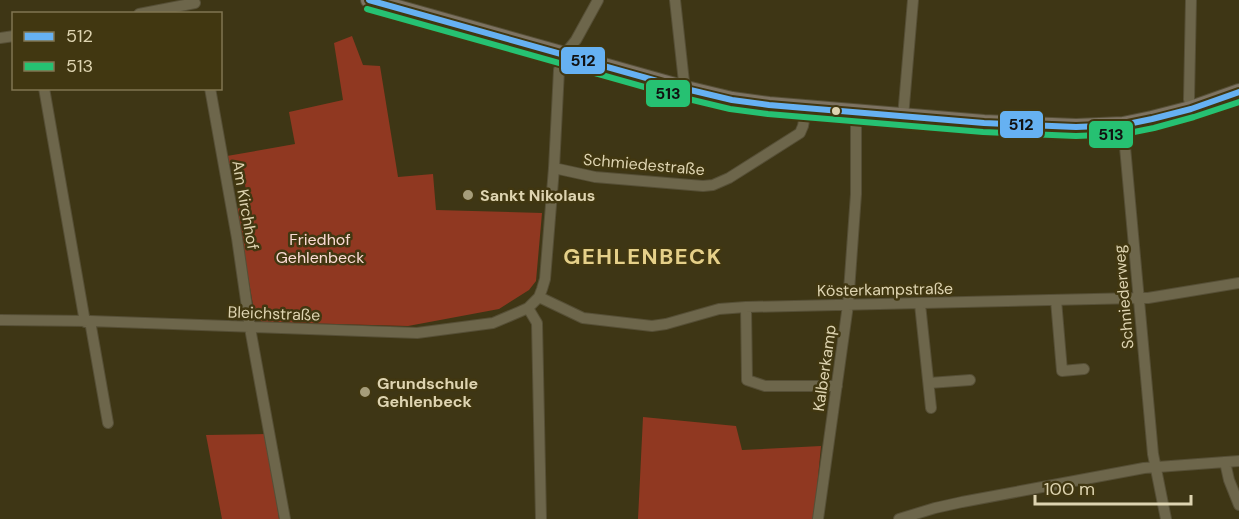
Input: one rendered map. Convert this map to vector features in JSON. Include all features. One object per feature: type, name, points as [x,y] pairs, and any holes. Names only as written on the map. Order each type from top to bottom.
[{"type":"main road","points":[[375,1],[682,88],[732,100],[806,109],[1027,126],[1076,127],[1123,125],[1152,119],[1191,109],[1239,92]]},
{"type":"street","points":[[539,297],[545,279],[559,70],[564,55],[576,40],[598,0]]},
{"type":"street","points":[[675,0],[684,82],[682,88]]},
{"type":"street","points":[[903,117],[913,0]]},
{"type":"street","points":[[1191,0],[1189,99],[1191,109]]},
{"type":"street","points":[[152,12],[195,6]]},
{"type":"street","points":[[44,90],[108,423]]},
{"type":"street","name":"Am Kirchhof","points":[[210,90],[285,519]]},
{"type":"street","name":"Schmiedestraße","points":[[554,168],[595,177],[696,187],[712,185],[729,178],[800,132],[806,109]]},
{"type":"street","name":"Kalberkamp","points":[[818,519],[848,306],[856,194],[856,113]]},
{"type":"street","name":"Schniederweg","points":[[1123,125],[1153,454],[1166,519]]},
{"type":"street","name":"Kösterkampstraße","points":[[539,297],[583,318],[652,326],[719,309],[1138,298],[1239,282]]},
{"type":"street","name":"Bleichstraße","points":[[0,320],[417,333],[493,323],[528,308],[539,297]]},
{"type":"street","points":[[1056,300],[1062,371],[1084,369]]},
{"type":"street","points":[[920,304],[931,408]]},
{"type":"street","points":[[746,307],[747,380],[765,386],[837,386]]},
{"type":"street","points":[[528,308],[537,323],[541,519]]},
{"type":"street","points":[[929,383],[970,380]]},
{"type":"street","points":[[899,519],[962,502],[1157,467],[1239,461]]},
{"type":"street","points":[[1226,462],[1228,480],[1239,505]]},
{"type":"green space","name":"Friedhof Gehlenbeck","points":[[352,36],[363,65],[380,66],[398,177],[433,174],[436,210],[542,213],[536,281],[529,290],[499,309],[408,326],[262,322],[255,316],[236,209],[249,206],[241,163],[228,164],[227,156],[295,144],[289,112],[343,100],[334,43]]},
{"type":"green space","points":[[643,417],[736,426],[742,450],[821,446],[814,519],[638,519]]},
{"type":"green space","points":[[267,434],[279,519],[222,519],[206,435]]},
{"type":"transit line","name":"512","points":[[369,0],[682,88],[732,100],[769,105],[984,123],[1076,127],[1123,125],[1152,119],[1191,109],[1239,92]]},
{"type":"transit line","name":"513","points":[[367,9],[680,97],[730,109],[768,114],[983,132],[1076,136],[1124,134],[1154,128],[1239,102]]},
{"type":"place","name":"Sankt Nikolaus","points":[[468,195]]},
{"type":"place","name":"Grundschule Gehlenbeck","points":[[365,392]]},
{"type":"district","name":"GEHLENBECK","points":[[643,256]]}]
